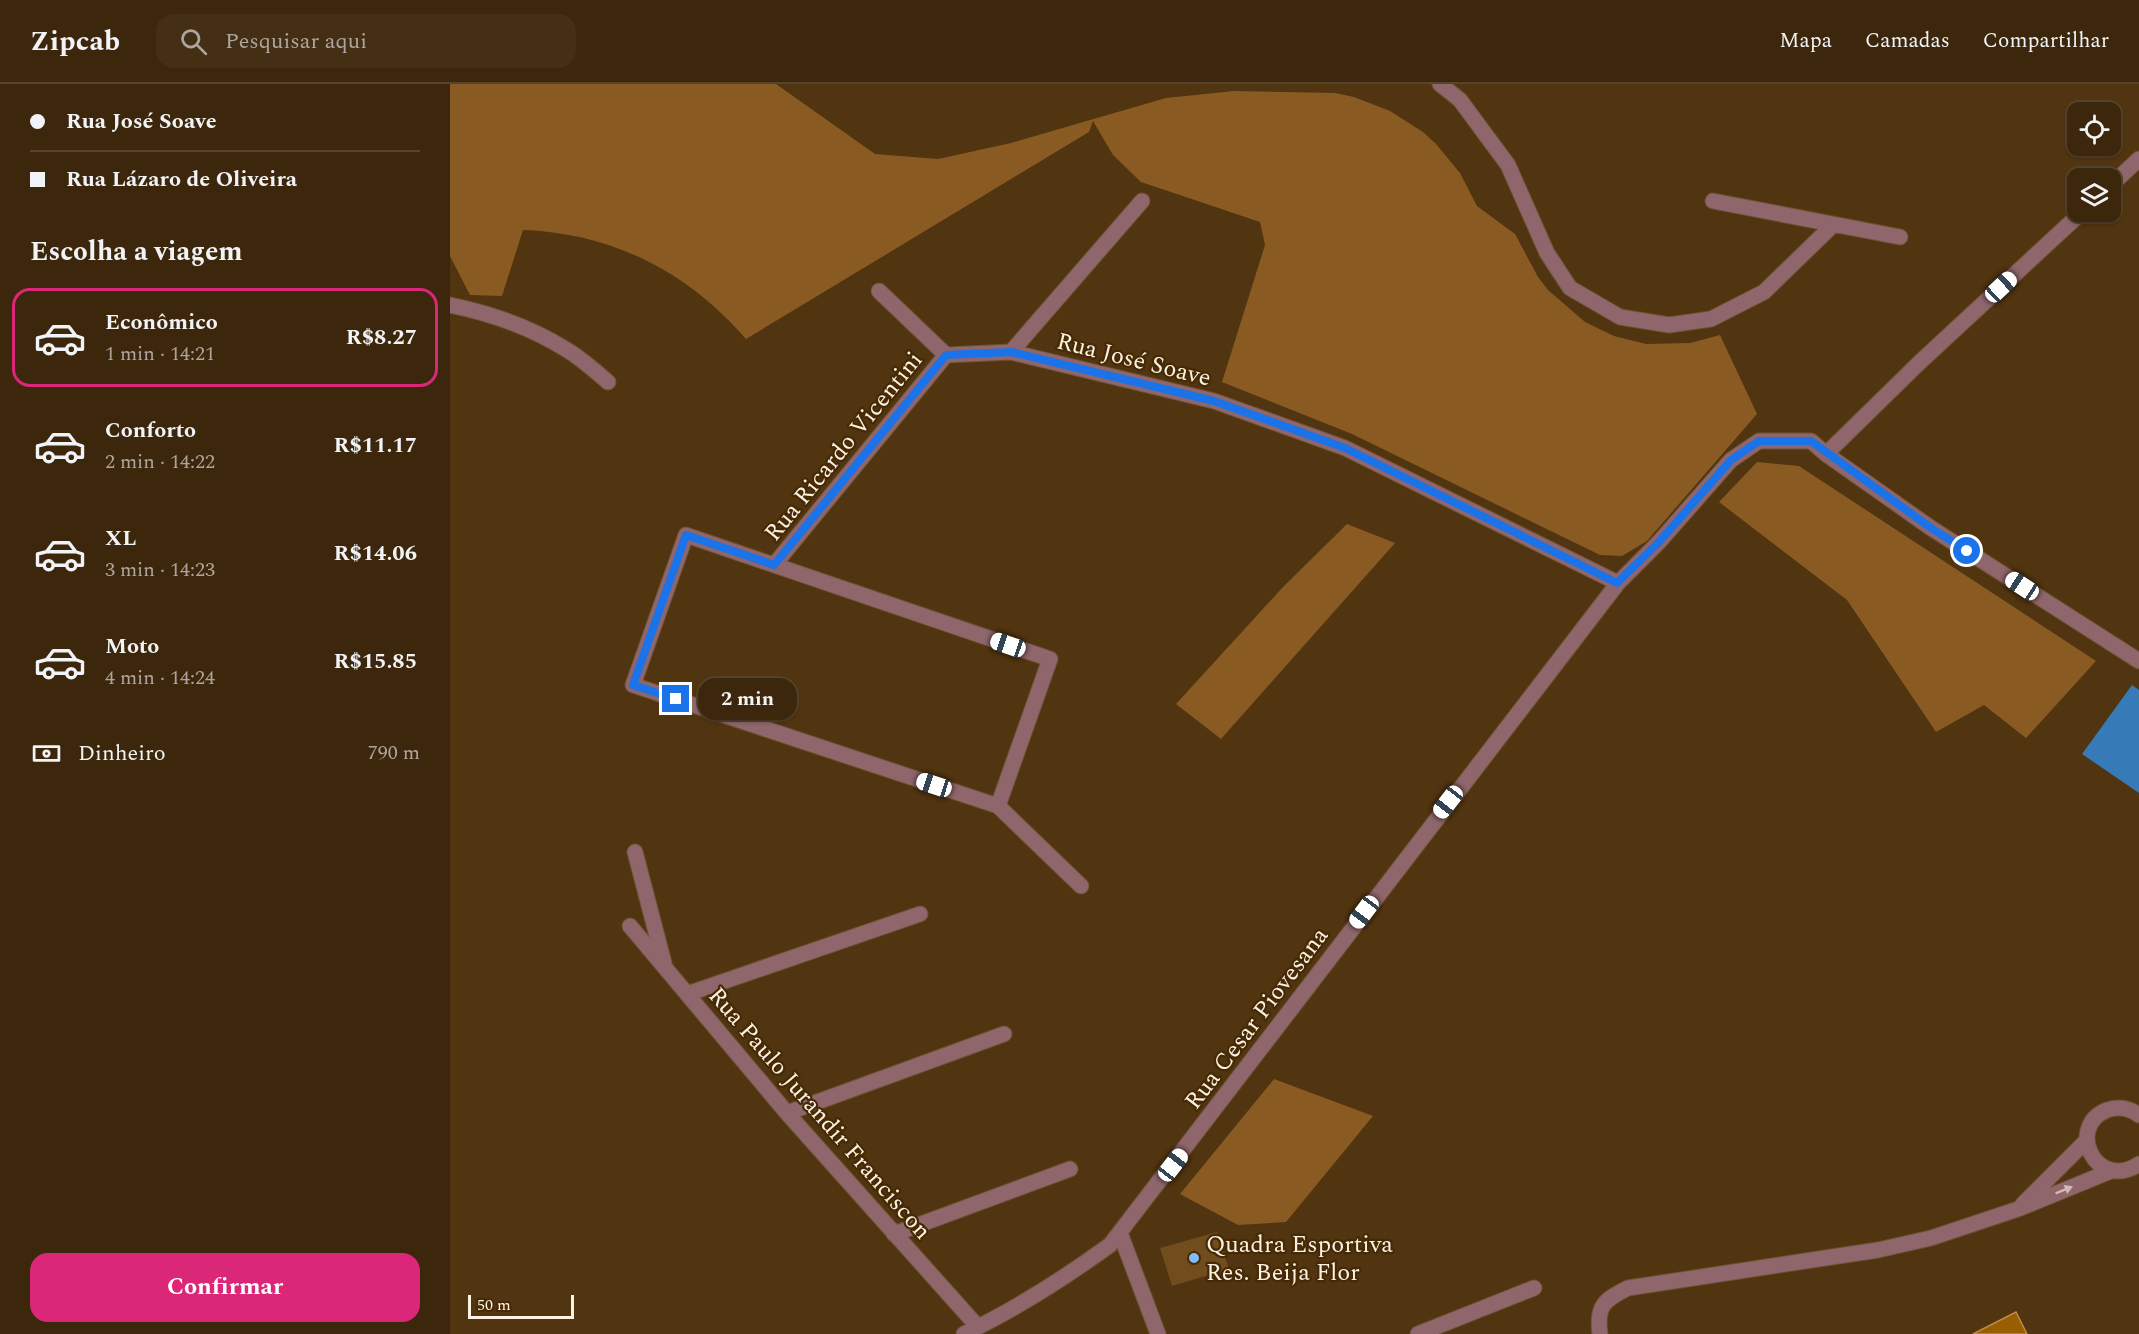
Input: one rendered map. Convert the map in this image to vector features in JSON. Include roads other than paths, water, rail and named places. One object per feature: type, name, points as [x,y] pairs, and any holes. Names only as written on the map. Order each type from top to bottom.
[{"type":"street","points":[[1440,84],[1460,100],[1508,165],[1546,253],[1570,288],[1620,317],[1669,326],[1711,319],[1764,292],[1833,225]]},
{"type":"street","points":[[2121,176],[2139,159]]},
{"type":"street","points":[[1011,352],[1142,201]]},
{"type":"street","points":[[1713,201],[1900,237]]},
{"type":"street","points":[[2071,222],[1920,362],[1826,454],[1931,528],[2139,661]]},
{"type":"street","points":[[879,291],[946,355]]},
{"type":"street","points":[[450,305],[475,310],[523,327],[568,350],[608,382]]},
{"type":"street","name":"Rua José Soave","points":[[946,355],[1011,352],[1214,401],[1345,448],[1617,583]]},
{"type":"street","name":"Rua Ricardo Vicentini","points":[[774,565],[946,355]]},
{"type":"street","name":"Rua Cesar Piovesana","points":[[964,1334],[1019,1307],[1110,1245],[1617,583],[1659,542],[1731,460],[1759,441],[1811,441],[1826,454]]},
{"type":"street","points":[[998,806],[1050,659],[686,535],[633,685],[998,806],[1081,886]]},
{"type":"street","points":[[635,852],[666,969]]},
{"type":"street","points":[[687,994],[920,914]]},
{"type":"street","name":"Rua Paulo Jurandir Franciscon","points":[[630,926],[787,1113],[978,1327]]},
{"type":"street","points":[[787,1113],[1004,1035]]},
{"type":"street","points":[[2111,1171],[2094,1160],[2087,1140],[2088,1130],[2102,1113],[2112,1109],[2137,1110]]},
{"type":"street","points":[[2018,1209],[2087,1140]]},
{"type":"street","points":[[1600,1334],[1598,1316],[1603,1305],[1612,1296],[1628,1288],[1878,1250],[1931,1238],[2018,1209],[2111,1171],[2122,1172],[2139,1164]]},
{"type":"street","points":[[894,1234],[1070,1169]]},
{"type":"street","points":[[1120,1233],[1158,1334]]},
{"type":"street","points":[[1418,1334],[1534,1288]]},
{"type":"water","points":[[2132,685],[2139,690],[2139,793],[2082,754]]},
{"type":"place","name":"Quadra Esportiva Res. Beija Flor","points":[[1194,1258]]}]
